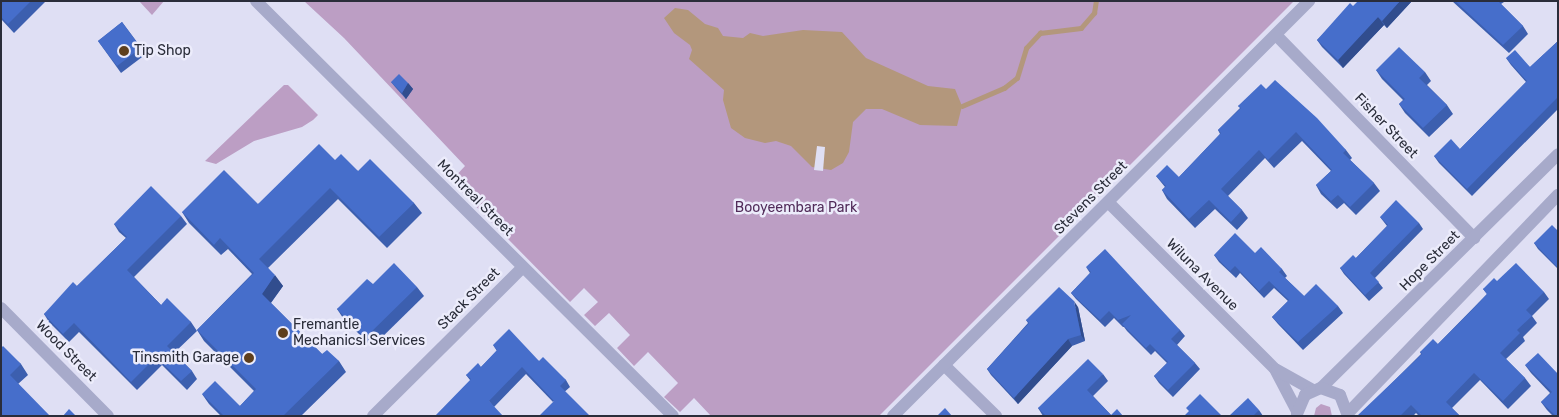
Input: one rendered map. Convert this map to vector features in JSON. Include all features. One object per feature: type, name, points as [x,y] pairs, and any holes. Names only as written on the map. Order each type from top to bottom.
[{"type":"street","name":"Montreal Street","points":[[256,1],[673,416]]},
{"type":"street","name":"Stevens Street","points":[[893,416],[1309,1]]},
{"type":"street","name":"Fisher Street","points":[[1276,35],[1474,238]]},
{"type":"street","name":"Hope Street","points":[[1297,413],[1300,402],[1317,389],[1558,154]]},
{"type":"street","points":[[1348,414],[1558,194]]},
{"type":"street","name":"Wiluna Avenue","points":[[1108,202],[1275,369],[1297,413]]},
{"type":"street","name":"Stack Street","points":[[373,416],[523,267]]},
{"type":"street","name":"Wood Street","points":[[1,308],[108,416]]},
{"type":"street","points":[[944,364],[996,416]]},
{"type":"street","name":"Wiluna Avenue","points":[[1275,369],[1317,389],[1340,395],[1348,414]]},
{"type":"green space","points":[[139,1],[164,1],[152,15]]},
{"type":"green space","name":"Booyeembara Park","points":[[304,1],[1294,1],[879,416],[711,416],[694,398],[680,412],[664,397],[678,383],[648,352],[634,366],[617,348],[630,335],[609,313],[595,326],[584,315],[598,302],[584,288],[570,302],[451,181],[465,166],[344,38]]},
{"type":"green space","points":[[284,85],[288,85],[318,115],[302,127],[254,141],[216,164],[205,161]]},
{"type":"green space","points":[[1321,404],[1330,407],[1332,416],[1314,416],[1316,408]]},
{"type":"shaded area","points":[[675,8],[688,10],[705,24],[718,28],[723,36],[743,38],[750,33],[763,36],[803,30],[842,32],[866,58],[928,86],[955,89],[962,106],[957,126],[920,125],[882,109],[866,109],[853,122],[849,152],[843,163],[831,170],[812,167],[791,146],[776,141],[765,143],[745,138],[731,128],[723,100],[724,90],[689,59],[692,50],[690,45],[674,33],[664,18]]},
{"type":"pier","points":[[817,146],[825,147],[823,171],[814,170]]},
{"type":"building","points":[[1,1],[31,1],[8,24],[1,17]]},
{"type":"building","points":[[1358,1],[1400,1],[1382,21],[1378,17],[1338,60],[1317,40],[1350,3],[1353,6]]},
{"type":"building","points":[[1455,1],[1498,1],[1523,26],[1503,45]]},
{"type":"building","name":"Tip Shop","points":[[122,22],[141,48],[117,66],[98,41]]},
{"type":"building","points":[[1558,41],[1558,97],[1467,189],[1434,156],[1451,139],[1460,149],[1527,81],[1506,58],[1515,50],[1530,67]]},
{"type":"building","points":[[1399,47],[1425,72],[1419,78],[1447,105],[1423,128],[1399,104],[1405,99],[1376,70]]},
{"type":"building","points":[[399,74],[408,83],[402,93],[391,82]]},
{"type":"building","points":[[1275,80],[1317,118],[1346,150],[1343,153],[1374,183],[1350,207],[1338,195],[1331,201],[1316,185],[1332,170],[1296,132],[1268,160],[1259,150],[1221,189],[1242,210],[1231,222],[1209,200],[1189,219],[1162,190],[1166,186],[1156,176],[1167,165],[1179,177],[1221,133],[1218,130],[1241,108],[1238,106],[1261,84],[1266,89]]},
{"type":"building","points":[[319,144],[335,160],[341,154],[358,171],[370,159],[414,203],[379,237],[330,188],[259,259],[275,275],[262,294],[322,354],[327,350],[339,361],[283,416],[224,416],[202,394],[215,381],[240,406],[256,389],[197,330],[254,273],[220,238],[214,245],[182,212],[224,170],[258,204]]},
{"type":"building","points":[[151,186],[181,216],[127,270],[161,305],[167,298],[191,322],[167,346],[192,371],[181,381],[156,357],[131,382],[74,323],[63,334],[44,314],[73,282],[77,286],[127,237],[114,224]]},
{"type":"building","points":[[1396,200],[1419,223],[1370,273],[1379,282],[1365,295],[1340,268],[1353,255],[1356,258],[1388,225],[1380,217]]},
{"type":"building","points":[[1552,225],[1558,231],[1558,268],[1534,243]]},
{"type":"building","points":[[1235,233],[1255,253],[1261,247],[1282,269],[1279,272],[1304,296],[1316,284],[1338,306],[1298,342],[1272,317],[1289,300],[1269,281],[1259,291],[1235,266],[1230,271],[1214,255]]},
{"type":"building","points":[[1105,249],[1180,330],[1171,339],[1195,363],[1168,390],[1154,376],[1168,362],[1150,344],[1146,348],[1122,324],[1131,315],[1118,320],[1109,311],[1100,320],[1071,293],[1091,272],[1086,267]]},
{"type":"building","points":[[394,263],[417,287],[365,338],[337,309],[367,279],[373,284]]},
{"type":"building","points":[[1516,263],[1544,292],[1526,310],[1532,316],[1517,330],[1520,333],[1500,353],[1525,378],[1503,401],[1474,373],[1446,402],[1460,416],[1422,416],[1411,405],[1400,416],[1358,415],[1422,354],[1420,352],[1433,339],[1438,344],[1471,311],[1487,294],[1483,289],[1494,278],[1497,281]]},
{"type":"building","points":[[1059,287],[1074,301],[1081,335],[1068,339],[1014,398],[987,369],[1029,323],[1026,320]]},
{"type":"building","points":[[509,329],[539,361],[543,357],[566,380],[560,386],[590,416],[539,416],[554,401],[522,367],[489,401],[503,416],[435,416],[471,379],[466,375],[478,363],[481,367],[497,350],[493,345]]},
{"type":"building","points":[[3,346],[21,364],[10,375],[50,416],[1,416],[1,348]]},
{"type":"building","points":[[1538,353],[1558,374],[1558,416],[1541,402],[1552,392],[1525,365]]},
{"type":"building","points":[[1088,359],[1103,374],[1087,390],[1111,415],[1117,409],[1123,416],[1046,416],[1038,408]]},
{"type":"building","points":[[1200,394],[1222,416],[1184,416],[1189,411],[1186,408]]},
{"type":"building","points":[[1248,398],[1259,410],[1253,416],[1229,416]]},
{"type":"building","points":[[945,408],[952,416],[937,416]]},
{"type":"building","points":[[69,409],[76,416],[63,416]]},
{"type":"waterway","points":[[962,106],[1004,88],[1017,78],[1026,48],[1040,33],[1081,28],[1094,13],[1096,1]]},
{"type":"place","name":"Tip Shop","points":[[124,51]]},
{"type":"place","name":"Fremantle Mechanicsl Services","points":[[283,333]]},
{"type":"place","name":"Tinsmith Garage","points":[[249,358]]}]
